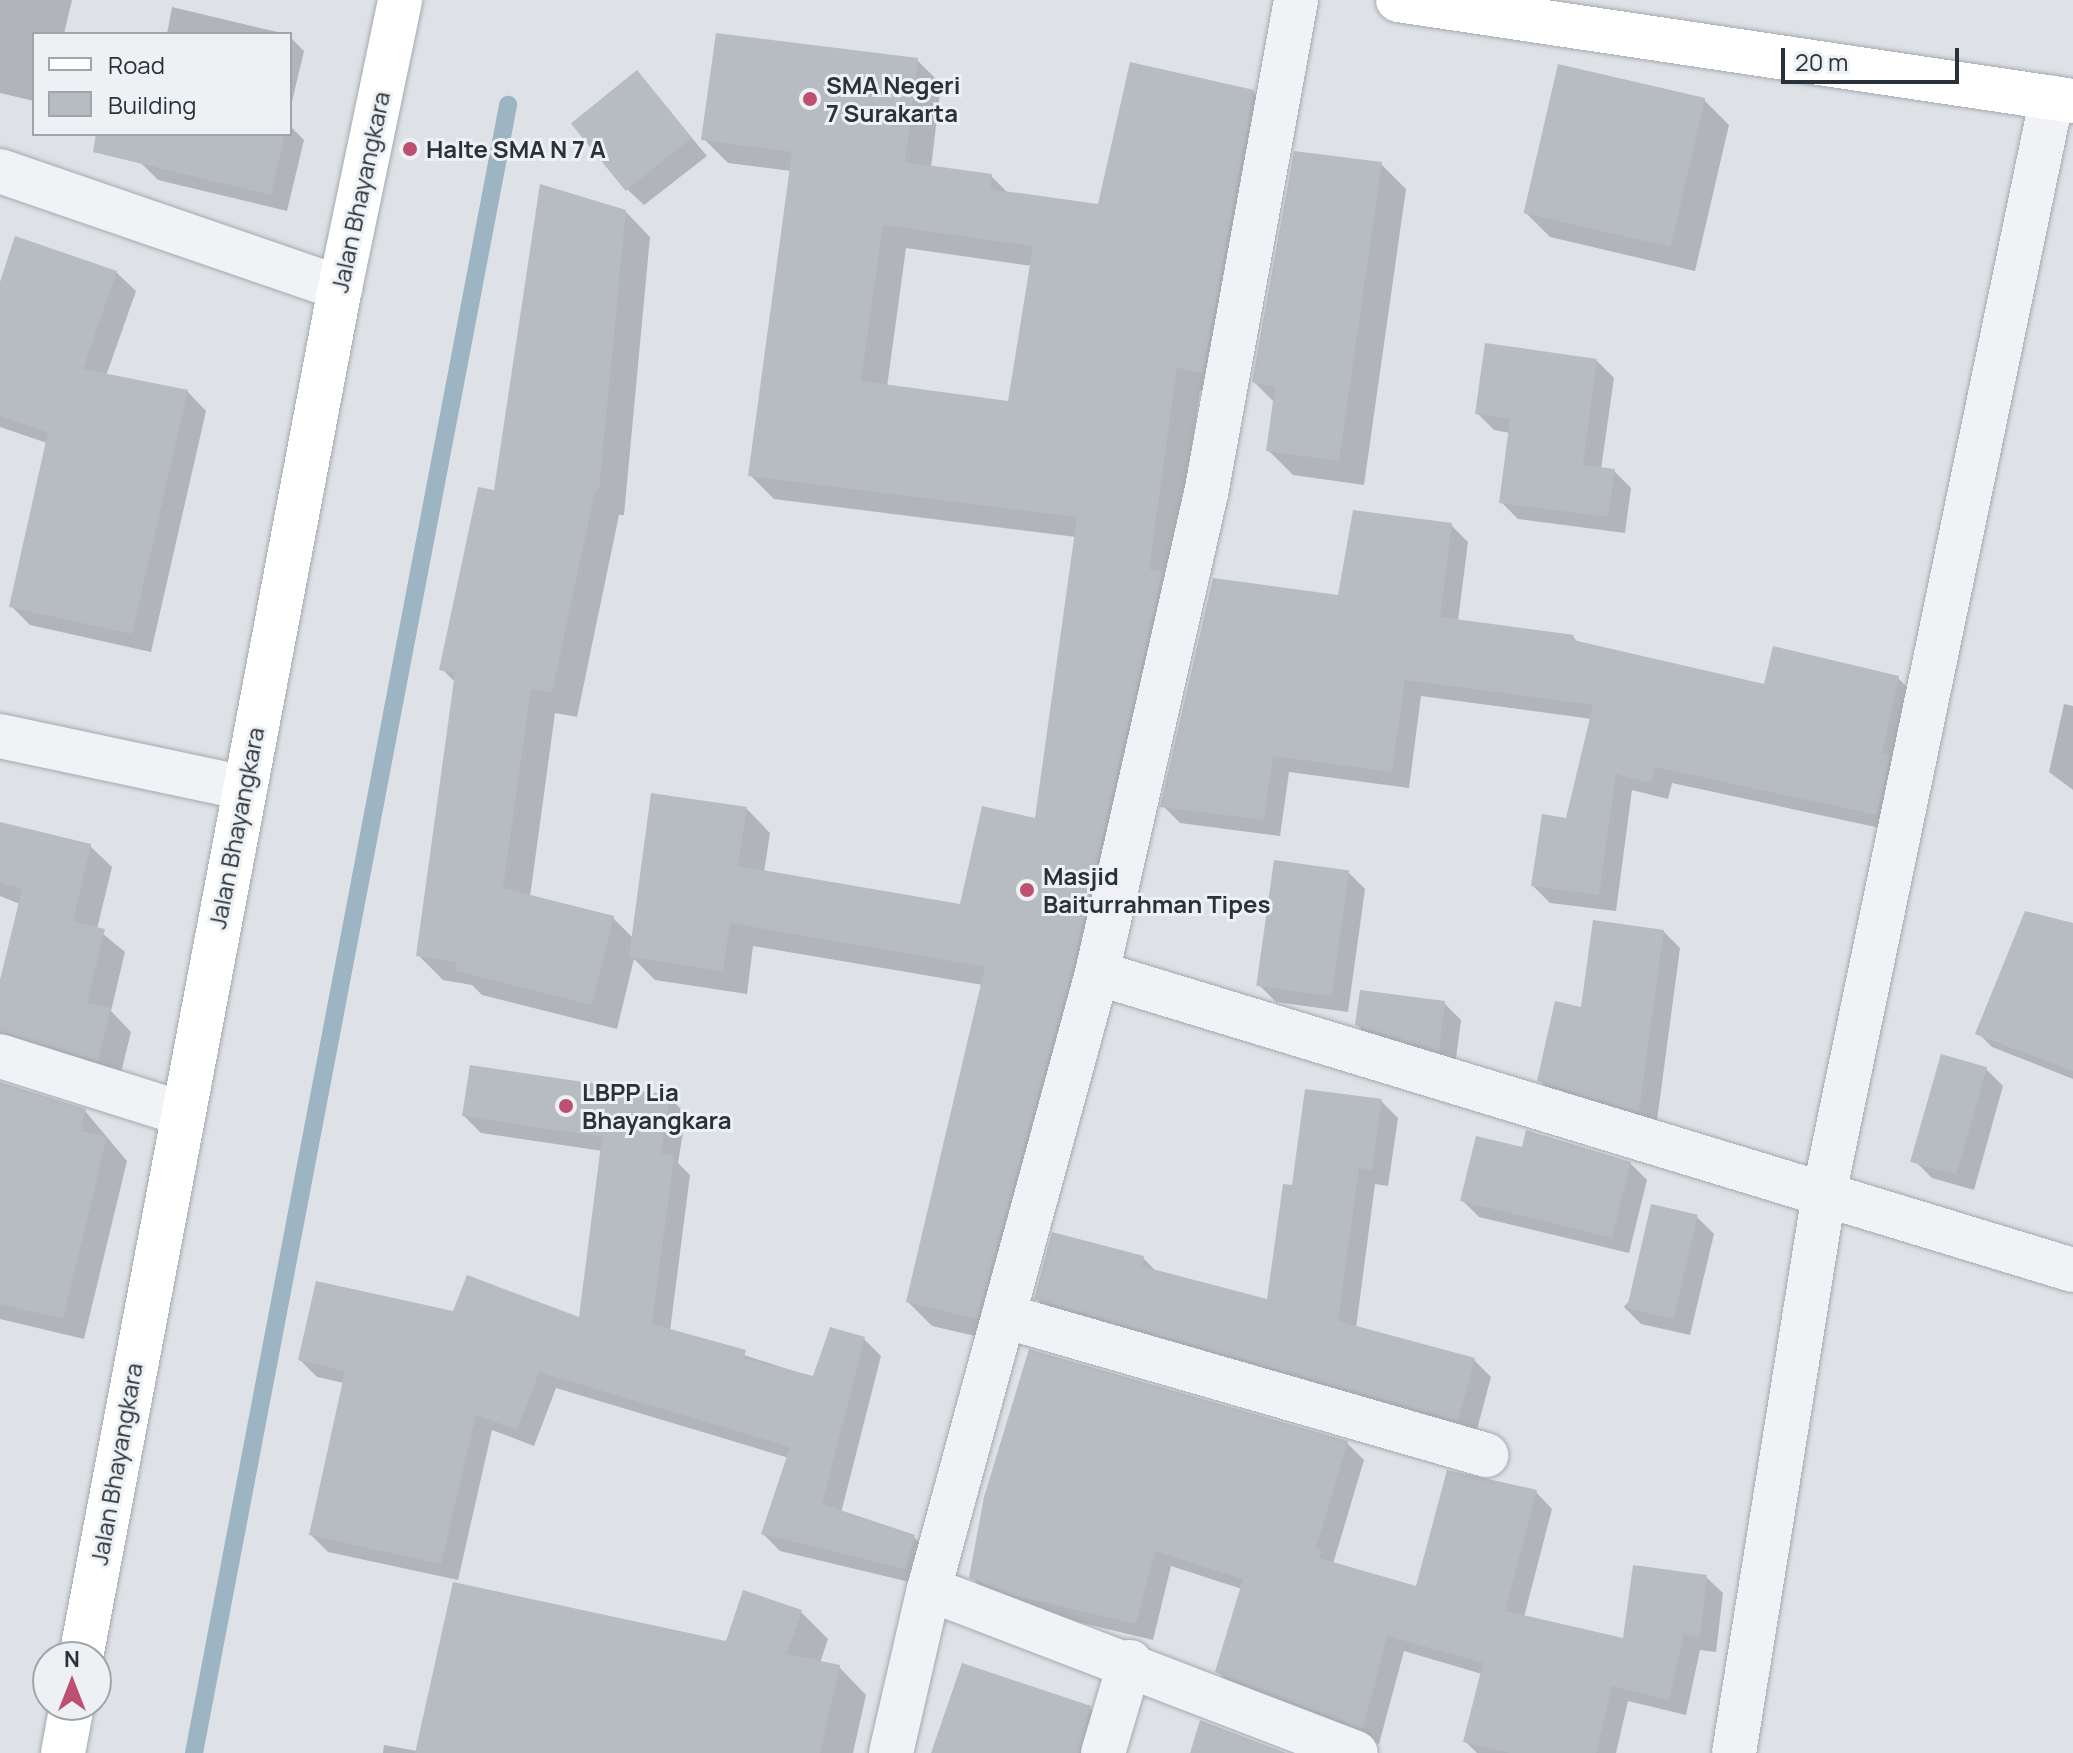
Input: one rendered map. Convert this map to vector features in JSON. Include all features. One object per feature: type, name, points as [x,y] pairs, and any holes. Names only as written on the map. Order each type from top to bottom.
[{"type":"main road","name":"Jalan Bhayangkara","points":[[84,1641],[181,1113],[340,288],[400,0]]},
{"type":"main road","points":[[1398,0],[2062,99]]},
{"type":"main road","points":[[63,1753],[69,1721]]},
{"type":"street","points":[[891,1753],[929,1589],[1097,973],[1206,494],[1296,0]]},
{"type":"street","points":[[1734,1753],[1824,1194],[2062,99]]},
{"type":"street","points":[[0,171],[340,288]]},
{"type":"street","points":[[0,736],[244,788]]},
{"type":"street","points":[[1097,973],[2073,1270]]},
{"type":"street","points":[[0,1056],[181,1113]]},
{"type":"street","points":[[1004,1316],[1486,1455]]},
{"type":"street","points":[[929,1589],[1130,1662],[1356,1753]]},
{"type":"street","points":[[1103,1753],[1130,1662]]},
{"type":"building","points":[[716,33],[918,58],[905,162],[992,174],[990,189],[1098,204],[1130,62],[1254,90],[1203,373],[1177,368],[1149,569],[1163,571],[1073,967],[977,1319],[906,1302],[985,967],[730,923],[723,971],[629,957],[651,793],[747,807],[738,866],[960,904],[982,806],[1035,818],[1077,517],[748,476],[792,152],[701,140]],"holes":[[[883,225],[1033,246],[1008,401],[861,381]]]},
{"type":"building","points":[[1558,64],[1705,98],[1671,247],[1524,213]]},
{"type":"building","points":[[637,70],[692,138],[626,191],[571,123]]},
{"type":"building","points":[[96,136],[285,136],[271,195],[93,152]]},
{"type":"building","points":[[1294,151],[1382,162],[1339,461],[1266,451],[1275,387],[1252,382]]},
{"type":"building","points":[[540,184],[626,210],[599,491],[595,491],[552,693],[531,689],[503,888],[614,916],[592,1005],[455,971],[457,962],[416,956],[455,673],[439,670],[478,487],[494,490]]},
{"type":"building","points":[[15,236],[117,271],[83,369],[188,390],[132,634],[9,607],[48,432],[0,416],[0,282]]},
{"type":"building","points":[[1485,343],[1597,359],[1583,465],[1615,469],[1608,517],[1499,503],[1510,419],[1475,414]]},
{"type":"building","points":[[1353,510],[1452,523],[1440,617],[1574,635],[1573,640],[1764,684],[1773,646],[1899,676],[1882,753],[1890,754],[1877,815],[1655,767],[1651,783],[1616,774],[1599,895],[1531,886],[1542,814],[1566,818],[1593,705],[1405,680],[1392,772],[1273,756],[1264,820],[1160,807],[1213,578],[1338,595]]},
{"type":"building","points":[[0,822],[91,844],[73,921],[105,929],[87,1003],[111,1008],[98,1061],[0,1032],[0,980],[22,889],[0,883]]},
{"type":"building","points":[[1274,860],[1349,871],[1332,996],[1256,986]]},
{"type":"building","points":[[2025,911],[2073,923],[2073,1071],[1975,1034]]},
{"type":"building","points":[[1593,920],[1664,930],[1639,1112],[1537,1081],[1555,1001],[1581,1007]]},
{"type":"building","points":[[1360,990],[1445,1001],[1439,1051],[1355,1025]]},
{"type":"building","points":[[1941,1054],[1987,1067],[1956,1175],[1910,1162]]},
{"type":"building","points":[[470,1065],[670,1095],[661,1154],[674,1156],[652,1324],[746,1350],[744,1358],[813,1376],[830,1327],[865,1337],[822,1504],[915,1535],[905,1569],[761,1534],[790,1447],[539,1372],[517,1430],[476,1415],[441,1564],[309,1535],[345,1371],[298,1360],[316,1281],[453,1311],[467,1275],[579,1317],[602,1137],[462,1116]]},
{"type":"building","points":[[0,1082],[86,1109],[81,1131],[107,1137],[63,1319],[0,1304]]},
{"type":"building","points":[[1305,1089],[1382,1099],[1372,1170],[1359,1168],[1338,1321],[1475,1358],[1458,1421],[1034,1299],[1052,1232],[1144,1256],[1141,1266],[1267,1299],[1283,1184],[1292,1185]]},
{"type":"building","points":[[1526,1130],[1631,1162],[1612,1238],[1460,1201],[1476,1136],[1522,1147]]},
{"type":"building","points":[[1651,1204],[1698,1215],[1674,1319],[1627,1308]]},
{"type":"building","points":[[1029,1349],[1348,1441],[1316,1548],[1322,1550],[1319,1558],[1416,1586],[1447,1470],[1537,1490],[1505,1611],[1623,1638],[1633,1565],[1707,1575],[1700,1637],[1684,1634],[1669,1700],[1612,1686],[1596,1753],[1510,1753],[1463,1742],[1483,1663],[1387,1636],[1363,1729],[1215,1672],[1243,1579],[1155,1551],[1136,1624],[1013,1595],[969,1578],[984,1497]]},
{"type":"building","points":[[453,1582],[726,1641],[743,1590],[802,1610],[787,1654],[840,1665],[820,1753],[415,1753]]},
{"type":"building","points":[[962,1663],[1091,1706],[1079,1753],[931,1753]]},
{"type":"building","points":[[1200,1720],[1286,1753],[1190,1753]]},
{"type":"waterway","points":[[194,1753],[508,105]]},
{"type":"place","name":"SMA Negeri 7 Surakarta","points":[[810,99]]},
{"type":"place","name":"Halte SMA N 7 A","points":[[410,149]]},
{"type":"place","name":"Masjid Baiturrahman Tipes","points":[[1027,890]]},
{"type":"place","name":"LBPP Lia Bhayangkara","points":[[566,1106]]}]
